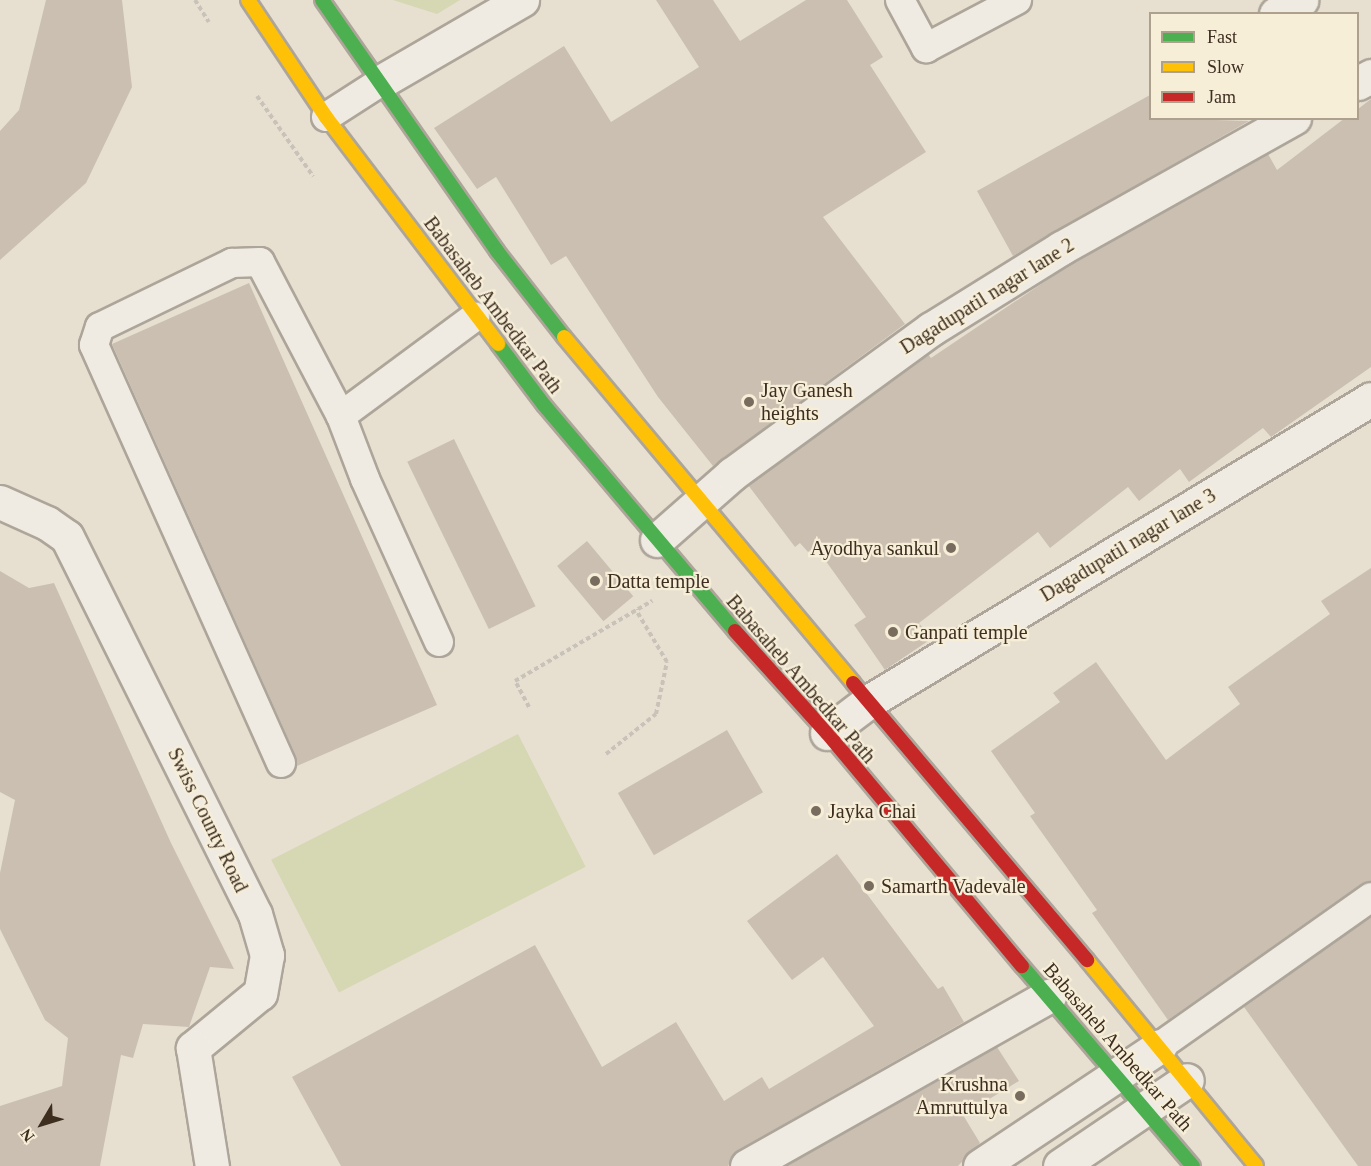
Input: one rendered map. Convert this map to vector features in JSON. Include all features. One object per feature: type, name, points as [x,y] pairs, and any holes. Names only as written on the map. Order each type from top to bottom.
[{"type":"street","name":"Babasaheb Ambedkar Path","points":[[248,0],[326,117],[475,317],[689,580],[827,733],[1049,996],[1147,1108],[1193,1166]]},
{"type":"street","name":"Babasaheb Ambedkar Path","points":[[322,0],[382,81],[498,251],[698,502],[1160,1046],[1256,1166]]},
{"type":"street","points":[[382,81],[522,0]]},
{"type":"street","points":[[1280,12],[1301,0]]},
{"type":"street","name":"Dagadupatil nagar lane 2","points":[[657,540],[698,502],[931,329],[1061,248],[1290,120]]},
{"type":"street","name":"Dagadupatil nagar lane 3","points":[[827,733],[868,702],[1371,399]]},
{"type":"street","name":"Swiss County Road","points":[[0,502],[47,523],[67,537],[255,914],[267,955],[260,993],[193,1048],[212,1166]]},
{"type":"street","points":[[747,1166],[1049,996]]},
{"type":"street","points":[[980,1166],[1160,1046]]},
{"type":"street","points":[[1060,1166],[1187,1080]]},
{"type":"lane","points":[[900,0],[926,48],[1017,0]]},
{"type":"lane","points":[[326,117],[382,81]]},
{"type":"lane","points":[[281,763],[94,345],[100,327],[232,263],[260,262],[341,416],[365,479],[439,642]]},
{"type":"lane","points":[[341,416],[475,317]]},
{"type":"lane","points":[[1160,1046],[1371,897]]},
{"type":"path","points":[[529,707],[515,681],[689,580]]},
{"type":"path","points":[[606,753],[656,714],[667,662],[636,610]]},
{"type":"green space","points":[[393,0],[460,0],[437,14]]},
{"type":"green space","points":[[518,734],[586,867],[339,993],[271,860]]},
{"type":"building","points":[[46,0],[122,0],[132,87],[86,183],[0,260],[0,131],[19,110]]},
{"type":"building","points":[[656,0],[713,0],[740,41],[806,0],[847,0],[883,57],[870,65],[926,152],[823,217],[905,324],[713,466],[658,397],[566,256],[551,265],[496,177],[477,189],[434,128],[564,46],[611,122],[699,67]]},
{"type":"building","points":[[1149,96],[1149,120],[1249,121],[1013,256],[977,191]]},
{"type":"building","points":[[1371,99],[1371,367],[1271,437],[1263,428],[1189,482],[1180,469],[1139,501],[1128,487],[1050,548],[1038,532],[919,623],[931,639],[885,670],[854,625],[866,617],[815,546],[808,552],[800,543],[795,547],[748,485],[928,354],[931,358],[1071,264],[1268,154],[1277,170],[1342,120],[1359,120],[1359,108]]},
{"type":"building","points":[[249,283],[437,705],[297,766],[296,756],[112,344]]},
{"type":"building","points":[[454,439],[536,606],[489,629],[407,462]]},
{"type":"building","name":"Datta temple","points":[[587,541],[633,596],[603,621],[557,566]]},
{"type":"building","points":[[1371,568],[1371,881],[1361,884],[1168,1020],[1092,913],[1097,910],[1030,816],[1035,813],[991,751],[1060,702],[1053,693],[1096,662],[1166,760],[1240,704],[1228,687],[1330,614],[1321,601]]},
{"type":"building","points":[[0,571],[29,588],[54,583],[171,843],[234,969],[210,967],[189,1027],[143,1024],[133,1058],[121,1055],[100,1166],[0,1166],[0,1106],[62,1086],[68,1038],[45,1020],[0,929],[0,873],[15,800],[0,792]]},
{"type":"building","points":[[727,730],[763,792],[654,855],[618,793]]},
{"type":"building","points":[[837,854],[938,989],[943,986],[964,1022],[738,1150],[728,1166],[341,1166],[292,1077],[535,945],[602,1067],[676,1022],[724,1101],[762,1077],[769,1089],[874,1026],[823,957],[792,980],[747,921]]},
{"type":"building","points":[[1371,917],[1371,1166],[1358,1166],[1244,1007]]},
{"type":"building","points":[[997,1047],[1019,1081],[963,1115],[980,1143],[958,1166],[785,1166]]},
{"type":"traffic: fast","points":[[322,0],[497,251],[564,337]]},
{"type":"traffic: fast","points":[[498,344],[544,405],[735,631]]},
{"type":"traffic: fast","points":[[1022,966],[1193,1166]]},
{"type":"traffic: slow","points":[[248,0],[326,117],[498,344]]},
{"type":"traffic: slow","points":[[564,337],[853,683]]},
{"type":"traffic: slow","points":[[1087,960],[1256,1166]]},
{"type":"traffic: jam","points":[[735,631],[827,733],[1022,966]]},
{"type":"traffic: jam","points":[[853,683],[1087,960]]},
{"type":"place","name":"Jay Ganesh heights","points":[[749,402]]},
{"type":"place","name":"Ayodhya sankul","points":[[951,548]]},
{"type":"place","name":"Datta temple","points":[[595,581]]},
{"type":"place","name":"Ganpati temple","points":[[893,632]]},
{"type":"place","name":"Jayka Chai","points":[[816,811]]},
{"type":"place","name":"Samarth Vadevale","points":[[869,886]]},
{"type":"place","name":"Krushna Amruttulya","points":[[1020,1096]]}]
